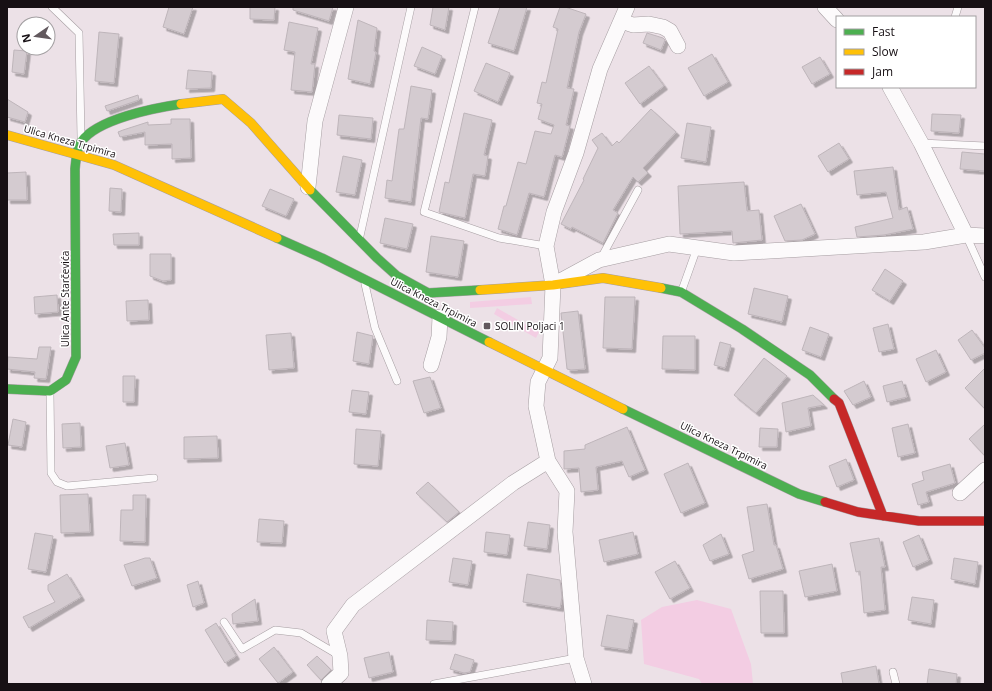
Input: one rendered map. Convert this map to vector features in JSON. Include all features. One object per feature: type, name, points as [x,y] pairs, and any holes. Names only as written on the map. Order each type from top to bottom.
[{"type":"street","points":[[308,187],[315,121],[346,7]]},
{"type":"street","points":[[825,7],[836,19]]},
{"type":"street","points":[[584,684],[576,658],[565,532],[567,491],[548,461],[536,406],[538,382],[550,358],[553,285],[546,246],[554,212],[576,153],[600,69],[624,14],[634,25],[649,24],[663,27],[670,31],[678,46]]},
{"type":"street","points":[[891,88],[921,143],[966,235]]},
{"type":"street","points":[[81,141],[100,126],[135,114],[179,104],[223,99],[251,123],[308,187],[377,258],[397,276],[428,293],[553,285],[603,278],[681,292],[810,375],[839,403],[883,516]]},
{"type":"street","name":"Ulica Kneza Trpimira","points":[[7,135],[114,164],[363,278],[543,370],[799,494],[858,512],[919,522],[985,521]]},
{"type":"street","name":"Ulica Ante Starčevića","points":[[50,391],[66,380],[76,357],[75,312],[77,153],[81,141]]},
{"type":"street","points":[[553,285],[600,260],[669,244],[734,253],[924,242],[966,235],[985,236]]},
{"type":"street","points":[[432,365],[439,337],[440,317]]},
{"type":"street","points":[[7,389],[50,391]]},
{"type":"street","points":[[329,684],[341,673],[340,656],[334,631],[353,605],[514,484],[548,461]]},
{"type":"street","points":[[960,493],[985,470]]},
{"type":"lane","points":[[52,7],[79,33],[81,141]]},
{"type":"lane","points":[[360,239],[411,7]]},
{"type":"lane","points":[[475,7],[424,212],[500,238],[546,246]]},
{"type":"lane","points":[[921,143],[985,146]]},
{"type":"lane","points":[[600,260],[638,190]]},
{"type":"lane","points":[[966,235],[985,277]]},
{"type":"lane","points":[[681,292],[697,248]]},
{"type":"lane","points":[[363,278],[375,328],[397,382]]},
{"type":"lane","points":[[50,391],[51,473],[57,482],[67,486],[154,478]]},
{"type":"lane","points":[[224,622],[242,649],[275,630],[301,633],[340,656]]},
{"type":"lane","points":[[434,684],[576,658]]},
{"type":"lane","points":[[893,672],[896,684]]},
{"type":"shaded area","points":[[531,297],[532,304],[470,308],[470,302]]},
{"type":"shaded area","points":[[497,308],[539,332],[536,338],[494,314]]},
{"type":"shaded area","points":[[697,600],[731,609],[751,664],[753,684],[702,684],[699,679],[644,664],[641,620],[662,607]]},
{"type":"building","points":[[169,7],[193,7],[184,34],[163,27]]},
{"type":"building","points":[[250,7],[275,7],[274,20],[250,19]]},
{"type":"building","points":[[293,7],[333,7],[329,21],[293,10]]},
{"type":"building","points":[[433,7],[449,7],[445,30],[430,25]]},
{"type":"building","points":[[500,7],[527,7],[514,51],[488,43]]},
{"type":"building","points":[[560,7],[565,7],[586,14],[579,32],[567,88],[574,89],[566,125],[570,126],[562,157],[555,155],[544,197],[529,193],[517,235],[498,229],[518,162],[526,164],[535,131],[551,134],[554,125],[538,119],[542,104],[537,103],[542,82],[546,83],[558,29],[553,27]]},
{"type":"building","points":[[358,20],[377,28],[374,51],[376,52],[370,84],[348,79]]},
{"type":"building","points":[[289,22],[318,28],[311,64],[315,64],[312,92],[291,90],[295,52],[284,50]]},
{"type":"building","points":[[99,32],[119,34],[114,83],[95,81]]},
{"type":"building","points":[[647,33],[665,40],[661,50],[643,43]]},
{"type":"building","points":[[422,47],[442,56],[435,74],[414,66]]},
{"type":"building","points":[[14,50],[16,50],[16,56],[26,56],[24,74],[12,72]]},
{"type":"building","points":[[712,54],[728,82],[704,96],[688,68]]},
{"type":"building","points":[[820,57],[830,74],[812,84],[802,67]]},
{"type":"building","points":[[486,63],[510,73],[498,102],[474,91]]},
{"type":"building","points":[[649,66],[664,86],[640,104],[625,83]]},
{"type":"building","points":[[188,70],[212,72],[211,88],[186,89]]},
{"type":"building","points":[[411,86],[432,90],[428,119],[421,118],[411,202],[385,198],[387,180],[392,181],[399,129],[404,129]]},
{"type":"building","points":[[138,95],[139,100],[107,111],[105,106]]},
{"type":"building","points":[[7,99],[28,112],[25,122],[7,117]]},
{"type":"building","points":[[651,109],[676,132],[643,168],[648,173],[638,182],[633,177],[613,210],[618,213],[603,243],[572,227],[571,229],[561,224],[584,180],[583,179],[598,148],[592,140],[602,133],[612,146],[617,141],[619,143]]},
{"type":"building","points":[[464,113],[492,120],[484,155],[488,156],[485,176],[473,174],[465,218],[439,212],[445,182],[449,183]]},
{"type":"building","points":[[932,114],[961,115],[959,133],[931,131]]},
{"type":"building","points":[[339,115],[373,118],[371,139],[337,135]]},
{"type":"building","points":[[171,119],[190,119],[191,158],[172,159],[172,144],[145,145],[145,132],[120,137],[118,132],[148,122],[148,125],[171,124]]},
{"type":"building","points":[[687,123],[711,127],[706,162],[681,158]]},
{"type":"building","points":[[839,143],[849,159],[828,172],[818,156]]},
{"type":"building","points":[[962,152],[985,154],[985,171],[960,169]]},
{"type":"building","points":[[343,156],[362,160],[355,195],[336,192]]},
{"type":"building","points":[[893,167],[899,210],[907,207],[913,229],[884,235],[857,237],[855,227],[893,218],[886,192],[857,195],[854,171]]},
{"type":"building","points":[[26,172],[27,200],[7,200],[7,173]]},
{"type":"building","points":[[744,182],[747,211],[759,210],[762,240],[733,243],[732,231],[680,234],[678,186]]},
{"type":"building","points":[[110,188],[122,189],[121,212],[109,211]]},
{"type":"building","points":[[270,189],[294,199],[286,216],[262,206]]},
{"type":"building","points":[[801,204],[815,234],[802,240],[785,241],[774,216]]},
{"type":"building","points":[[385,218],[413,224],[407,249],[380,243]]},
{"type":"building","points":[[139,233],[139,245],[114,245],[113,234]]},
{"type":"building","points":[[431,236],[464,241],[458,277],[426,272]]},
{"type":"building","points":[[150,254],[171,254],[171,280],[163,281],[150,276]]},
{"type":"building","points":[[885,269],[903,281],[890,301],[872,290]]},
{"type":"building","points":[[754,288],[788,296],[782,322],[748,314]]},
{"type":"building","points":[[57,295],[58,312],[35,314],[34,297]]},
{"type":"building","points":[[605,297],[635,297],[632,349],[603,348]]},
{"type":"building","points":[[148,300],[149,320],[127,321],[126,301]]},
{"type":"building","points":[[578,311],[585,369],[571,370],[567,369],[561,313]]},
{"type":"building","points":[[888,324],[894,349],[879,352],[873,328]]},
{"type":"building","points":[[810,327],[829,334],[821,357],[802,350]]},
{"type":"building","points":[[972,330],[985,348],[985,353],[971,360],[958,340]]},
{"type":"building","points":[[357,332],[373,336],[369,364],[353,361]]},
{"type":"building","points":[[291,333],[294,368],[269,370],[266,335]]},
{"type":"building","points":[[663,336],[695,336],[695,370],[662,369]]},
{"type":"building","points":[[720,342],[731,345],[725,368],[714,365]]},
{"type":"building","points":[[39,347],[51,347],[46,379],[34,378],[35,372],[7,369],[8,357],[37,359]]},
{"type":"building","points":[[936,350],[946,372],[926,382],[916,359]]},
{"type":"building","points":[[764,358],[787,376],[756,413],[734,395]]},
{"type":"building","points":[[985,368],[985,409],[965,388]]},
{"type":"building","points":[[123,376],[135,376],[134,402],[123,402]]},
{"type":"building","points":[[430,377],[441,408],[424,413],[413,381]]},
{"type":"building","points":[[864,381],[871,397],[853,405],[844,391]]},
{"type":"building","points":[[902,381],[907,397],[887,402],[883,386]]},
{"type":"building","points":[[352,390],[369,392],[366,414],[349,412]]},
{"type":"building","points":[[813,395],[824,405],[808,408],[811,426],[786,432],[782,403]]},
{"type":"building","points":[[13,419],[26,422],[22,447],[8,445]]},
{"type":"building","points":[[80,423],[81,447],[63,448],[62,424]]},
{"type":"building","points":[[908,424],[915,453],[898,457],[892,428]]},
{"type":"building","points":[[985,424],[985,456],[969,439]]},
{"type":"building","points":[[627,427],[645,470],[629,477],[622,461],[596,467],[598,490],[581,492],[579,468],[564,469],[564,451],[585,449],[585,445]]},
{"type":"building","points":[[760,428],[778,429],[777,447],[759,447]]},
{"type":"building","points":[[356,429],[381,431],[378,466],[354,464]]},
{"type":"building","points":[[217,436],[218,458],[184,459],[184,437]]},
{"type":"building","points":[[125,443],[129,465],[110,468],[106,446]]},
{"type":"building","points":[[846,459],[854,480],[837,487],[829,466]]},
{"type":"building","points":[[688,463],[705,503],[681,513],[664,474]]},
{"type":"building","points":[[950,464],[955,483],[926,492],[929,502],[918,505],[912,484],[924,480],[922,472]]},
{"type":"building","points":[[428,482],[459,512],[447,522],[416,493]]},
{"type":"building","points":[[88,494],[90,532],[61,533],[60,495]]},
{"type":"building","points":[[133,495],[146,495],[145,542],[120,541],[121,510],[133,510]]},
{"type":"building","points":[[767,504],[774,545],[776,545],[783,569],[749,579],[742,555],[754,551],[747,507]]},
{"type":"building","points":[[259,519],[284,521],[282,543],[257,542]]},
{"type":"building","points":[[528,522],[550,525],[547,549],[524,546]]},
{"type":"building","points":[[486,532],[510,535],[507,555],[484,552]]},
{"type":"building","points":[[633,532],[638,554],[604,562],[599,540]]},
{"type":"building","points":[[35,533],[53,536],[46,572],[28,569]]},
{"type":"building","points":[[721,534],[729,554],[710,561],[703,545]]},
{"type":"building","points":[[919,535],[929,560],[913,567],[903,542]]},
{"type":"building","points":[[879,538],[885,567],[881,567],[885,610],[864,613],[860,571],[856,572],[850,543]]},
{"type":"building","points":[[145,558],[150,558],[157,578],[132,586],[124,565]]},
{"type":"building","points":[[453,558],[472,561],[468,585],[449,582]]},
{"type":"building","points":[[954,558],[978,562],[975,584],[951,579]]},
{"type":"building","points":[[675,561],[690,588],[670,599],[655,572]]},
{"type":"building","points":[[832,564],[837,591],[805,597],[799,571]]},
{"type":"building","points":[[67,574],[81,597],[29,628],[23,617],[55,602],[48,590],[48,585]]},
{"type":"building","points":[[527,574],[560,580],[562,597],[560,608],[523,602]]},
{"type":"building","points":[[198,581],[204,603],[193,607],[187,585]]},
{"type":"building","points":[[760,591],[783,591],[784,633],[761,633]]},
{"type":"building","points":[[912,597],[934,600],[931,624],[908,620]]},
{"type":"building","points":[[255,599],[258,621],[233,624],[232,614]]},
{"type":"building","points":[[607,615],[634,620],[628,650],[601,646]]},
{"type":"building","points":[[427,620],[453,622],[452,641],[426,640]]},
{"type":"building","points":[[216,623],[236,656],[225,663],[205,630]]},
{"type":"building","points":[[274,647],[293,672],[278,683],[259,659]]},
{"type":"building","points":[[389,652],[393,672],[369,678],[364,658]]},
{"type":"building","points":[[455,654],[474,660],[470,672],[464,673],[450,669]]},
{"type":"building","points":[[317,656],[331,670],[321,680],[307,665]]},
{"type":"building","points":[[876,666],[879,684],[843,684],[841,673]]},
{"type":"building","points":[[929,669],[957,674],[956,684],[927,684]]},
{"type":"traffic: fast","points":[[7,389],[50,391],[66,380],[76,357],[75,169],[79,145],[89,134],[113,121],[156,108],[181,104]]},
{"type":"traffic: fast","points":[[310,190],[377,258],[397,276],[428,293],[480,290]]},
{"type":"traffic: fast","points":[[277,238],[322,258],[489,342]]},
{"type":"traffic: fast","points":[[661,288],[681,292],[742,329],[810,375],[834,399]]},
{"type":"traffic: fast","points":[[623,409],[799,494],[825,502]]},
{"type":"traffic: slow","points":[[181,104],[223,99],[251,123],[310,190]]},
{"type":"traffic: slow","points":[[7,135],[114,165],[277,238]]},
{"type":"traffic: slow","points":[[480,290],[553,285],[603,278],[661,288]]},
{"type":"traffic: slow","points":[[489,342],[623,409]]},
{"type":"traffic: jam","points":[[834,399],[839,403],[883,516]]},
{"type":"traffic: jam","points":[[825,502],[858,512],[919,521],[985,521]]},
{"type":"place","name":"SOLIN Poljaci 1","points":[[487,326]]}]
